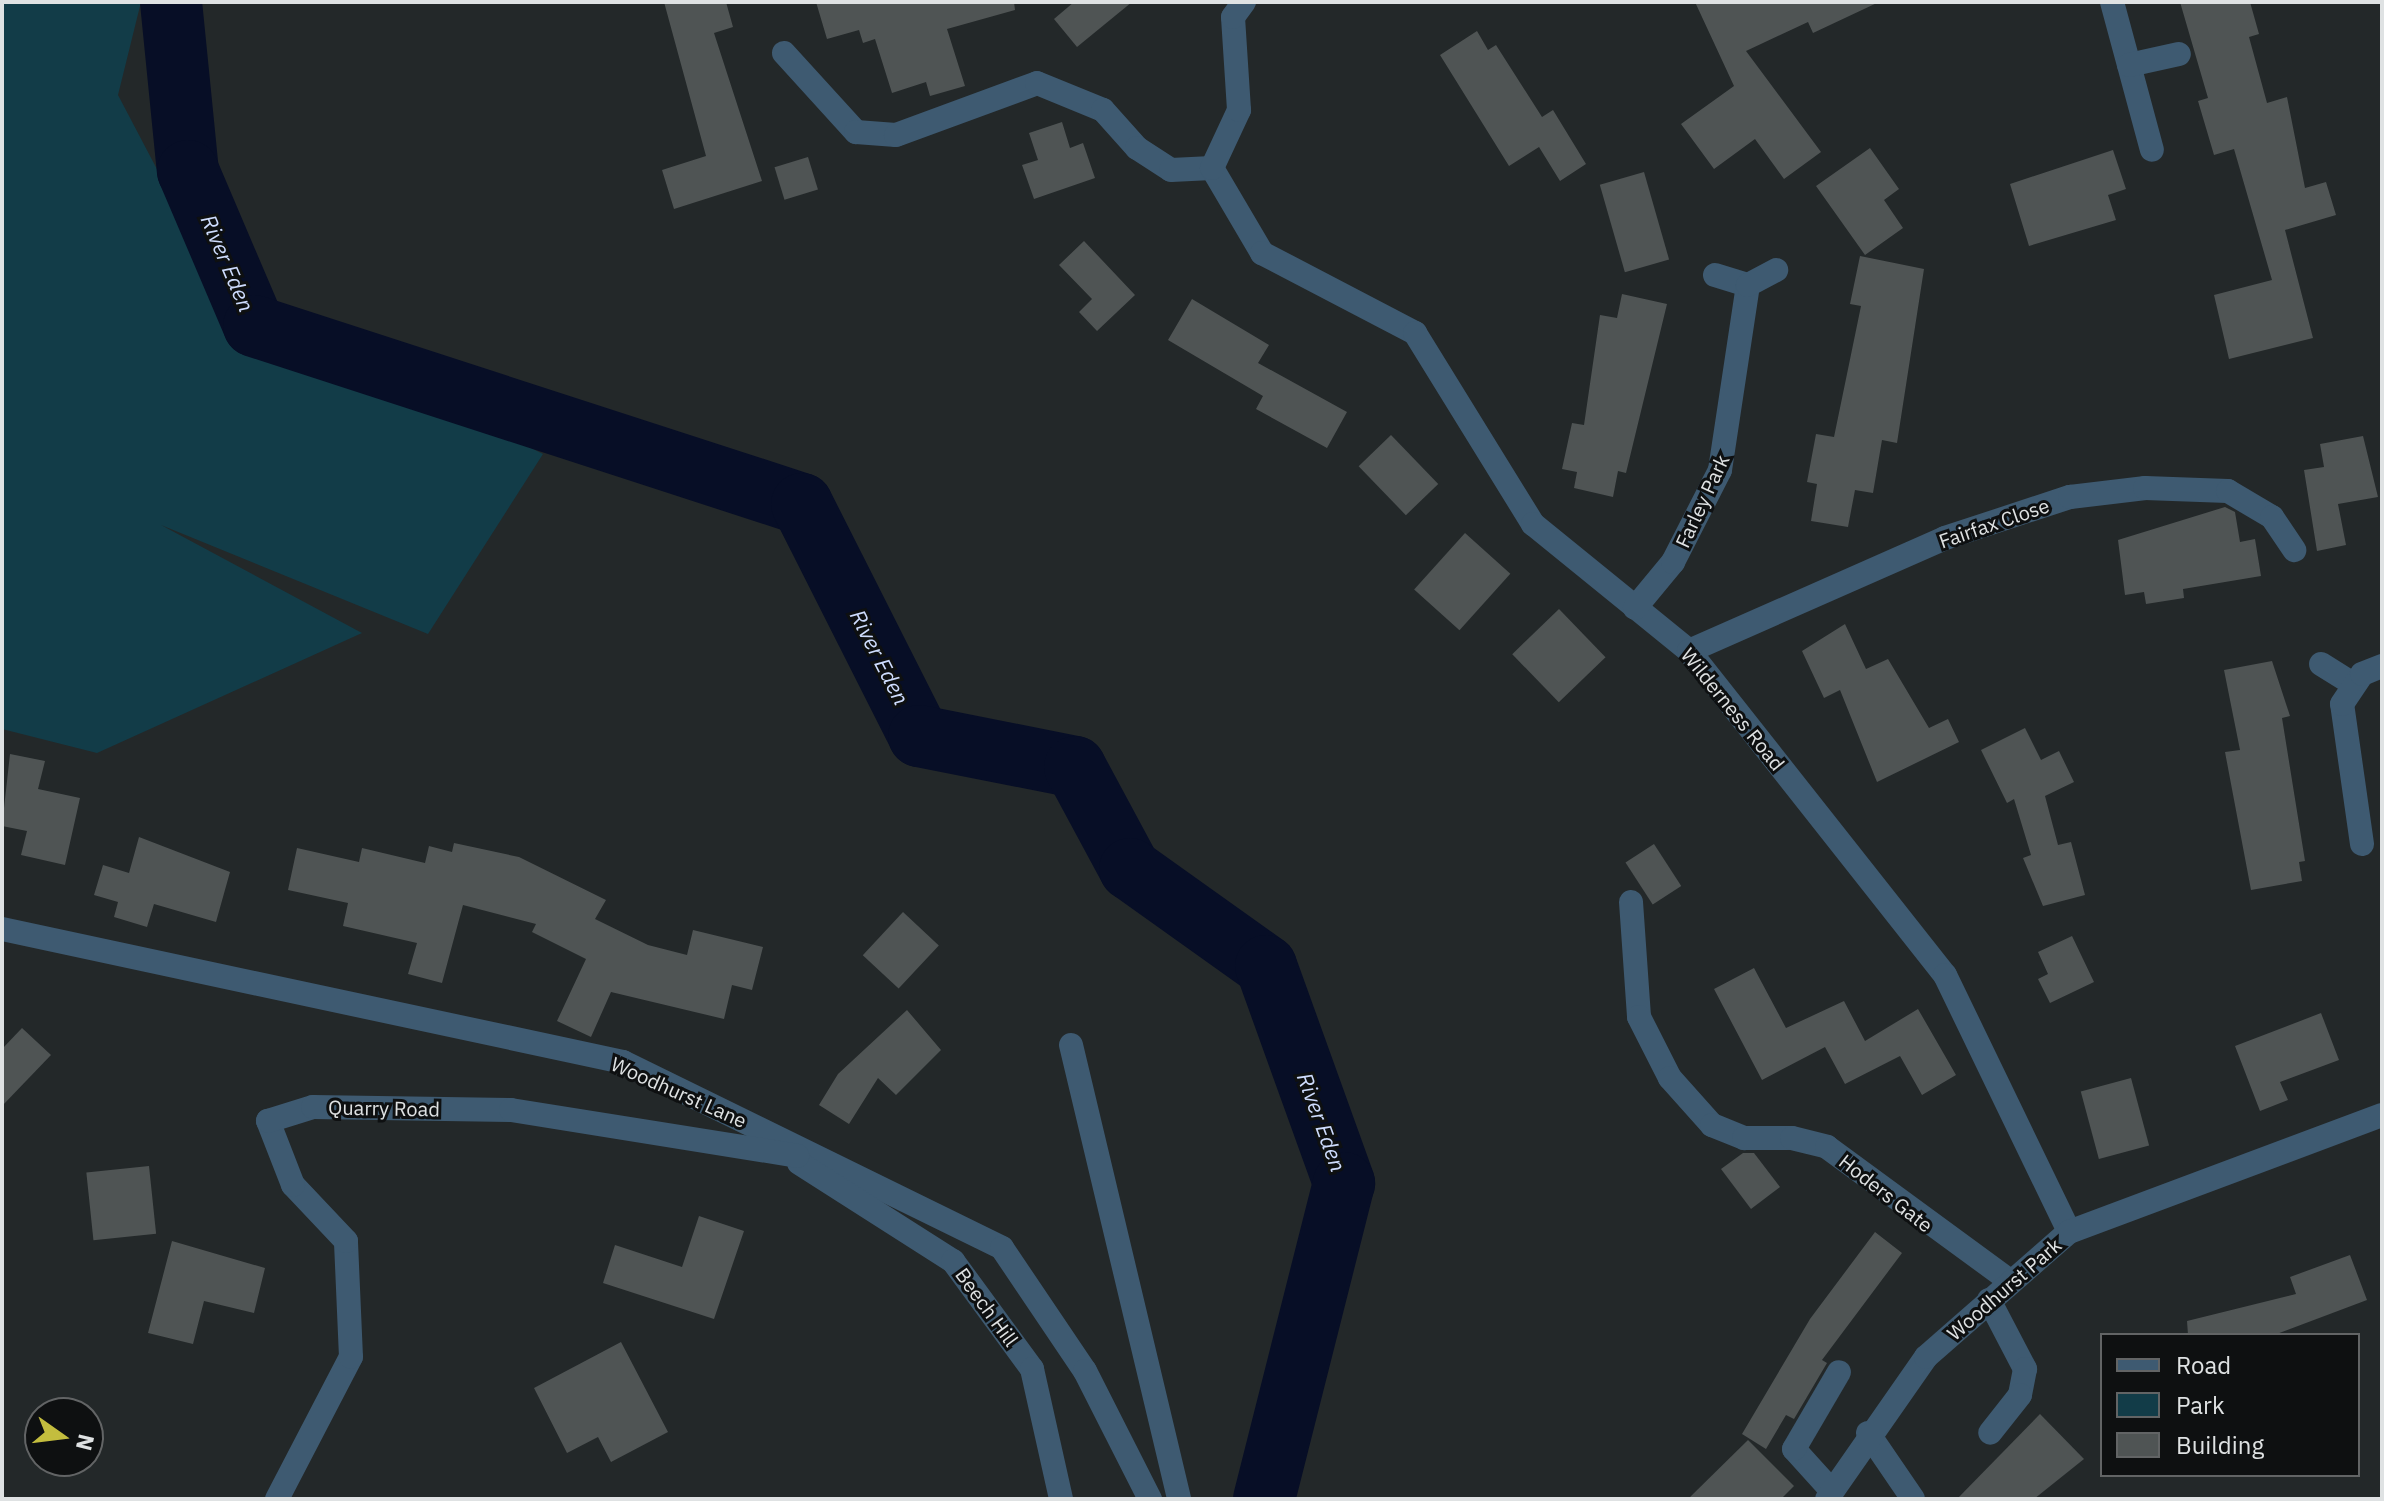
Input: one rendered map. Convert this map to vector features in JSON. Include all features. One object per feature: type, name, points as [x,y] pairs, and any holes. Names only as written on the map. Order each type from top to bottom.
[{"type":"street","points":[[784,53],[856,132],[896,135],[1037,83],[1103,110],[1137,148],[1171,170],[1212,168],[1239,110],[1233,17],[1244,2]]},
{"type":"street","points":[[2112,2],[2152,150]]},
{"type":"street","points":[[2129,65],[2179,54]]},
{"type":"street","name":"Wilderness Road","points":[[1212,168],[1262,253],[1415,333],[1533,524],[1689,651],[1945,975],[2069,1232]]},
{"type":"street","points":[[1715,275],[1748,285],[1776,270]]},
{"type":"street","name":"Farley Park","points":[[1635,608],[1673,562],[1720,470],[1748,285]]},
{"type":"street","name":"Fairfax Close","points":[[1689,651],[1945,538],[2070,497],[2145,488],[2228,491],[2272,517],[2294,550]]},
{"type":"street","points":[[2321,664],[2353,684]]},
{"type":"street","points":[[2362,844],[2342,719],[2353,684],[2382,666]]},
{"type":"street","name":"Hoders Gate","points":[[1631,902],[1639,1017],[1670,1078],[1712,1125],[1744,1138],[1792,1138],[1827,1147],[2010,1281]]},
{"type":"street","name":"Woodhurst Lane","points":[[2,929],[623,1062],[1002,1248],[1085,1371],[1150,1499]]},
{"type":"street","points":[[1071,1045],[1179,1499]]},
{"type":"street","name":"Quarry Road","points":[[277,1499],[351,1357],[346,1241],[293,1185],[268,1121],[313,1107],[511,1110],[824,1161]]},
{"type":"street","name":"Woodhurst Park","points":[[1829,1494],[1868,1433],[1926,1357],[2069,1232],[2382,1115]]},
{"type":"street","name":"Beech Hill","points":[[785,1154],[953,1261],[1032,1369],[1061,1499]]},
{"type":"street","points":[[1989,1300],[2025,1369],[2020,1395],[1990,1433]]},
{"type":"street","points":[[1829,1494],[1794,1449],[1839,1372]]},
{"type":"street","points":[[1868,1433],[1913,1499]]},
{"type":"green space","points":[[2,2],[141,2],[118,95],[221,291],[543,454],[428,634],[161,525],[362,633],[97,753],[2,729]]},
{"type":"building","points":[[664,2],[726,2],[733,27],[714,33],[762,181],[674,209],[662,170],[706,156]]},
{"type":"building","points":[[816,2],[1014,2],[1015,10],[947,29],[965,86],[930,96],[926,82],[892,93],[875,39],[863,43],[859,30],[827,39]]},
{"type":"building","points":[[1074,2],[1132,2],[1077,47],[1054,19]]},
{"type":"building","points":[[1695,2],[1879,2],[1813,33],[1808,22],[1746,51],[1821,152],[1784,179],[1755,139],[1714,169],[1681,124],[1734,86]]},
{"type":"building","points":[[2180,2],[2250,2],[2259,34],[2249,37],[2267,103],[2287,97],[2305,188],[2326,182],[2336,215],[2285,230],[2313,338],[2229,359],[2214,295],[2272,280],[2234,149],[2214,155],[2198,101],[2208,98]]},
{"type":"building","points":[[1477,31],[1488,50],[1496,45],[1542,117],[1553,110],[1586,164],[1560,181],[1539,147],[1509,166],[1440,55]]},
{"type":"building","points":[[1062,122],[1070,148],[1083,143],[1095,178],[1034,199],[1022,165],[1038,160],[1029,133]]},
{"type":"building","points":[[1870,148],[1899,189],[1884,200],[1903,228],[1865,255],[1816,186]]},
{"type":"building","points":[[2113,150],[2126,189],[2108,195],[2116,220],[2029,246],[2010,184]]},
{"type":"building","points":[[808,157],[818,190],[784,200],[775,167]]},
{"type":"building","points":[[1644,172],[1669,259],[1625,272],[1600,185]]},
{"type":"building","points":[[1084,241],[1135,295],[1097,331],[1079,312],[1092,299],[1059,265]]},
{"type":"building","points":[[1860,256],[1924,269],[1897,443],[1882,440],[1873,493],[1855,490],[1848,527],[1811,521],[1817,484],[1807,482],[1816,434],[1834,437],[1861,306],[1850,304]]},
{"type":"building","points":[[1622,294],[1667,304],[1626,473],[1618,471],[1613,497],[1574,488],[1577,472],[1562,469],[1572,423],[1584,425],[1600,315],[1617,318]]},
{"type":"building","points":[[1192,299],[1269,345],[1258,363],[1347,412],[1327,448],[1256,409],[1263,396],[1168,340]]},
{"type":"building","points":[[1391,435],[1438,484],[1406,515],[1359,466]]},
{"type":"building","points":[[2363,436],[2378,497],[2338,504],[2346,545],[2317,551],[2304,470],[2324,467],[2320,444]]},
{"type":"building","points":[[2225,507],[2235,512],[2240,542],[2255,539],[2261,576],[2183,589],[2184,598],[2146,604],[2144,592],[2125,595],[2118,540]]},
{"type":"building","points":[[1465,533],[1510,574],[1459,630],[1414,589]]},
{"type":"building","points":[[1559,609],[1606,657],[1559,702],[1512,654]]},
{"type":"building","points":[[1845,624],[1866,669],[1888,659],[1929,728],[1948,719],[1959,742],[1877,782],[1840,690],[1824,698],[1802,651]]},
{"type":"building","points":[[2272,661],[2290,716],[2282,718],[2305,861],[2299,862],[2302,881],[2251,890],[2225,752],[2240,750],[2224,670]]},
{"type":"building","points":[[2025,728],[2041,760],[2059,751],[2074,782],[2045,796],[2058,845],[2071,842],[2085,895],[2043,906],[2023,858],[2031,855],[2014,799],[2007,803],[1981,750]]},
{"type":"building","points":[[10,754],[45,761],[38,789],[80,798],[65,865],[21,855],[27,831],[2,826]]},
{"type":"building","points":[[139,837],[230,872],[216,922],[154,904],[147,927],[114,917],[118,902],[94,895],[103,865],[129,873]]},
{"type":"building","points":[[454,843],[519,857],[606,900],[595,919],[648,945],[687,955],[693,930],[763,947],[752,990],[732,985],[724,1019],[611,992],[591,1037],[557,1021],[586,959],[532,932],[536,924],[463,905],[442,983],[408,974],[417,943],[343,926],[348,903],[288,890],[297,848],[359,862],[362,848],[425,863],[429,846],[452,852]]},
{"type":"building","points":[[1654,844],[1681,886],[1653,904],[1625,863]]},
{"type":"building","points":[[903,912],[939,945],[899,989],[863,955]]},
{"type":"building","points":[[2072,936],[2094,982],[2050,1003],[2038,979],[2048,974],[2038,952]]},
{"type":"building","points":[[1754,968],[1786,1028],[1844,1001],[1865,1041],[1918,1009],[1956,1075],[1922,1095],[1900,1056],[1845,1084],[1825,1047],[1762,1080],[1714,989]]},
{"type":"building","points":[[907,1010],[941,1050],[896,1095],[878,1078],[849,1124],[819,1105],[838,1074]]},
{"type":"building","points":[[2321,1013],[2339,1060],[2280,1082],[2288,1100],[2260,1111],[2235,1046]]},
{"type":"building","points":[[22,1028],[51,1055],[2,1106],[2,1049]]},
{"type":"building","points":[[2131,1078],[2149,1146],[2099,1159],[2081,1091]]},
{"type":"building","points":[[1743,1153],[1754,1153],[1780,1187],[1751,1209],[1721,1169]]},
{"type":"building","points":[[149,1166],[156,1234],[93,1240],[86,1173]]},
{"type":"building","points":[[699,1216],[744,1231],[714,1319],[603,1283],[615,1245],[682,1267]]},
{"type":"building","points":[[1875,1232],[1902,1253],[1822,1360],[1827,1363],[1794,1419],[1786,1415],[1766,1449],[1742,1434],[1810,1319]]},
{"type":"building","points":[[172,1241],[265,1268],[254,1313],[204,1301],[193,1344],[148,1333]]},
{"type":"building","points":[[2350,1255],[2367,1300],[2279,1333],[2188,1333],[2187,1321],[2296,1294],[2290,1277]]},
{"type":"building","points":[[621,1342],[668,1432],[611,1462],[598,1437],[567,1453],[534,1388]]},
{"type":"building","points":[[2040,1414],[2084,1459],[2034,1499],[1957,1499]]},
{"type":"building","points":[[1748,1440],[1794,1486],[1781,1499],[1688,1499]]},
{"type":"waterway","name":"River Eden","points":[[171,2],[188,171],[254,326],[802,504],[919,736],[1075,767],[1130,869],[1266,966],[1344,1183],[1264,1499]]}]
